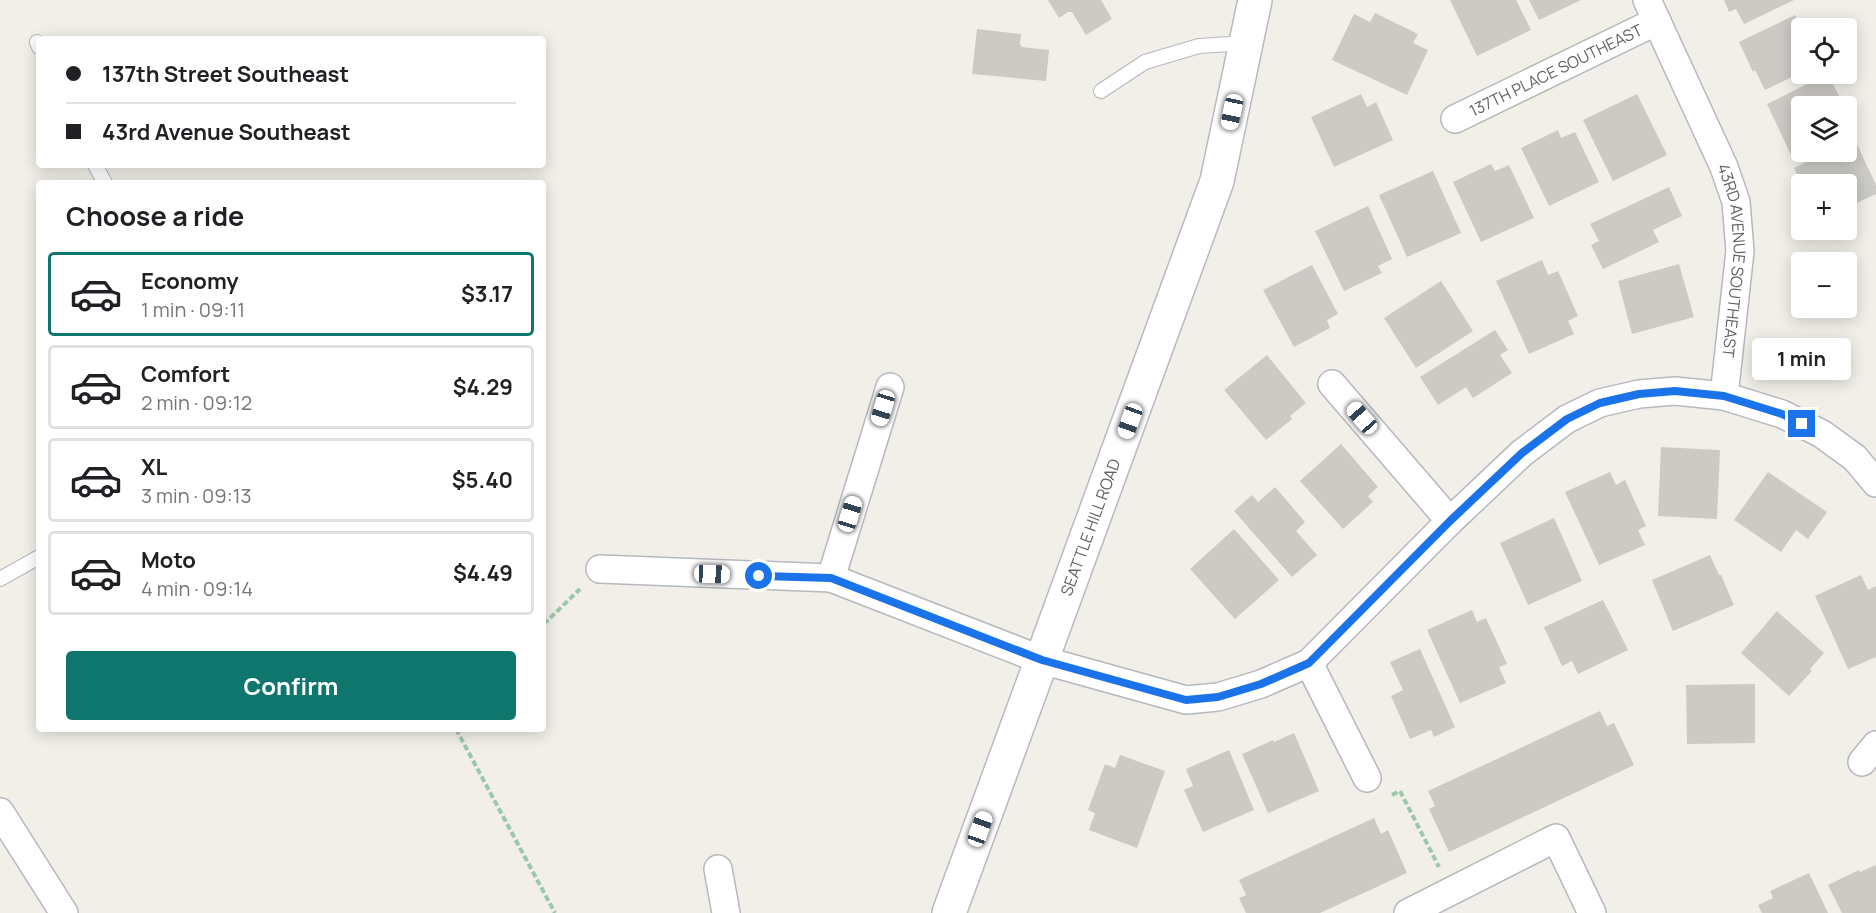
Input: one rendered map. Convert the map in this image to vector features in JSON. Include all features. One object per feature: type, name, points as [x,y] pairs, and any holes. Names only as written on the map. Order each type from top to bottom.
[{"type":"main road","name":"SEATTLE HILL ROAD","points":[[949,913],[1217,182],[1256,0]]},
{"type":"street","name":"137TH PLACE SOUTHEAST","points":[[1455,119],[1652,11]]},
{"type":"street","name":"43RD AVENUE SOUTHEAST","points":[[1652,11],[1724,167],[1736,201],[1740,251],[1724,396]]},
{"type":"street","points":[[1332,384],[1450,521]]},
{"type":"street","points":[[831,578],[890,387]]},
{"type":"street","points":[[600,569],[831,578],[1042,660],[1186,700],[1218,697],[1261,684],[1309,663],[1450,521],[1522,453],[1567,419],[1600,403],[1639,394],[1675,391],[1724,396],[1782,414],[1822,434],[1855,458],[1876,483]]},
{"type":"street","points":[[1309,663],[1367,778]]},
{"type":"street","points":[[0,812],[61,912]]},
{"type":"street","points":[[1408,913],[1556,838],[1592,913]]},
{"type":"street","points":[[718,869],[726,913]]},
{"type":"lane","points":[[1101,91],[1145,62],[1199,46],[1246,43]]},
{"type":"lane","points":[[0,579],[36,559]]},
{"type":"path","points":[[546,621],[600,569]]},
{"type":"path","points":[[458,732],[555,913]]},
{"type":"path","points":[[1389,796],[1400,791],[1452,891]]},
{"type":"building","points":[[1048,0],[1101,0],[1112,19],[1086,35],[1072,12],[1059,18]]},
{"type":"building","points":[[1450,0],[1516,0],[1531,30],[1477,56]]},
{"type":"building","points":[[1529,0],[1581,0],[1539,20]]},
{"type":"building","points":[[1724,0],[1794,0],[1744,24],[1736,9],[1729,12]]},
{"type":"building","points":[[1375,13],[1418,34],[1413,43],[1428,50],[1407,95],[1332,60],[1354,14],[1370,22]]},
{"type":"building","points":[[1795,15],[1797,18],[1791,18],[1791,77],[1765,90],[1755,70],[1753,72],[1739,42]]},
{"type":"building","points":[[977,29],[1021,34],[1022,47],[1049,50],[1046,81],[972,74]]},
{"type":"building","points":[[1808,84],[1833,84],[1839,96],[1791,96],[1791,155],[1767,104]]},
{"type":"building","points":[[1361,94],[1367,107],[1376,102],[1393,140],[1334,167],[1311,117]]},
{"type":"building","points":[[1637,94],[1667,155],[1613,181],[1583,120]]},
{"type":"building","points":[[1558,130],[1561,138],[1575,132],[1599,182],[1549,206],[1521,148]]},
{"type":"building","points":[[1857,144],[1876,185],[1876,194],[1857,203],[1857,174],[1797,174],[1794,168],[1806,162],[1857,162]]},
{"type":"building","points":[[1491,164],[1495,171],[1509,165],[1534,218],[1481,242],[1453,182]]},
{"type":"building","points":[[1433,171],[1461,233],[1407,257],[1379,195]]},
{"type":"building","points":[[1669,187],[1682,216],[1653,230],[1659,242],[1603,269],[1591,245],[1599,241],[1590,224]]},
{"type":"building","points":[[1368,206],[1392,259],[1378,266],[1382,273],[1344,291],[1315,231]]},
{"type":"building","points":[[1542,260],[1548,275],[1558,271],[1578,316],[1568,321],[1574,334],[1529,354],[1496,281]]},
{"type":"building","points":[[1679,264],[1694,317],[1632,334],[1618,281]]},
{"type":"building","points":[[1312,265],[1338,314],[1327,320],[1330,328],[1294,347],[1263,290]]},
{"type":"building","points":[[1441,281],[1473,331],[1416,368],[1384,318]]},
{"type":"building","points":[[1495,330],[1508,350],[1500,355],[1512,373],[1473,398],[1466,387],[1438,405],[1420,377]]},
{"type":"building","points":[[1267,355],[1306,403],[1290,416],[1292,419],[1266,440],[1224,390]]},
{"type":"building","points":[[1341,444],[1378,487],[1368,496],[1373,502],[1343,529],[1300,481]]},
{"type":"building","points":[[1661,447],[1720,450],[1717,519],[1658,516]]},
{"type":"building","points":[[1610,472],[1616,485],[1625,480],[1646,526],[1638,530],[1645,545],[1599,565],[1565,492]]},
{"type":"building","points":[[1768,472],[1827,512],[1808,539],[1796,530],[1781,552],[1734,520]]},
{"type":"building","points":[[1275,487],[1305,522],[1296,531],[1317,555],[1292,577],[1234,511],[1252,495],[1258,502]]},
{"type":"building","points":[[1554,518],[1582,581],[1528,605],[1500,543]]},
{"type":"building","points":[[1234,529],[1279,580],[1235,619],[1190,569]]},
{"type":"building","points":[[1710,555],[1734,605],[1673,631],[1652,580]]},
{"type":"building","points":[[1861,575],[1868,590],[1876,586],[1876,657],[1848,669],[1815,596]]},
{"type":"building","points":[[1603,600],[1628,650],[1578,674],[1572,661],[1562,666],[1544,627]]},
{"type":"building","points":[[1472,610],[1477,622],[1486,618],[1507,664],[1499,667],[1506,683],[1460,703],[1427,630]]},
{"type":"building","points":[[1777,611],[1824,653],[1810,669],[1812,671],[1789,696],[1741,653]]},
{"type":"building","points":[[1420,649],[1455,727],[1434,737],[1431,730],[1410,739],[1391,696],[1403,690],[1390,662]]},
{"type":"building","points":[[1755,684],[1755,743],[1687,744],[1686,685]]},
{"type":"building","points":[[1600,711],[1607,726],[1614,723],[1634,765],[1449,852],[1429,809],[1435,806],[1428,791]]},
{"type":"building","points":[[1294,733],[1319,791],[1268,813],[1242,754]]},
{"type":"building","points":[[1229,750],[1254,810],[1203,832],[1184,790],[1193,786],[1186,769]]},
{"type":"building","points":[[1120,755],[1165,771],[1137,848],[1089,830],[1095,813],[1088,810],[1105,764],[1115,768]]},
{"type":"building","points":[[1374,818],[1381,834],[1388,830],[1407,873],[1320,913],[1246,913],[1239,898],[1246,895],[1239,880]]},
{"type":"building","points":[[1876,865],[1876,913],[1842,913],[1828,885],[1859,870],[1860,872]]},
{"type":"building","points":[[1809,873],[1828,913],[1762,913],[1758,905],[1773,898],[1770,891]]},
{"type":"route","points":[[759,576],[831,578],[1042,660],[1186,700],[1218,697],[1261,684],[1309,663],[1450,521],[1522,453],[1567,419],[1600,403],[1639,394],[1675,391],[1724,396],[1782,414],[1802,424]]}]
